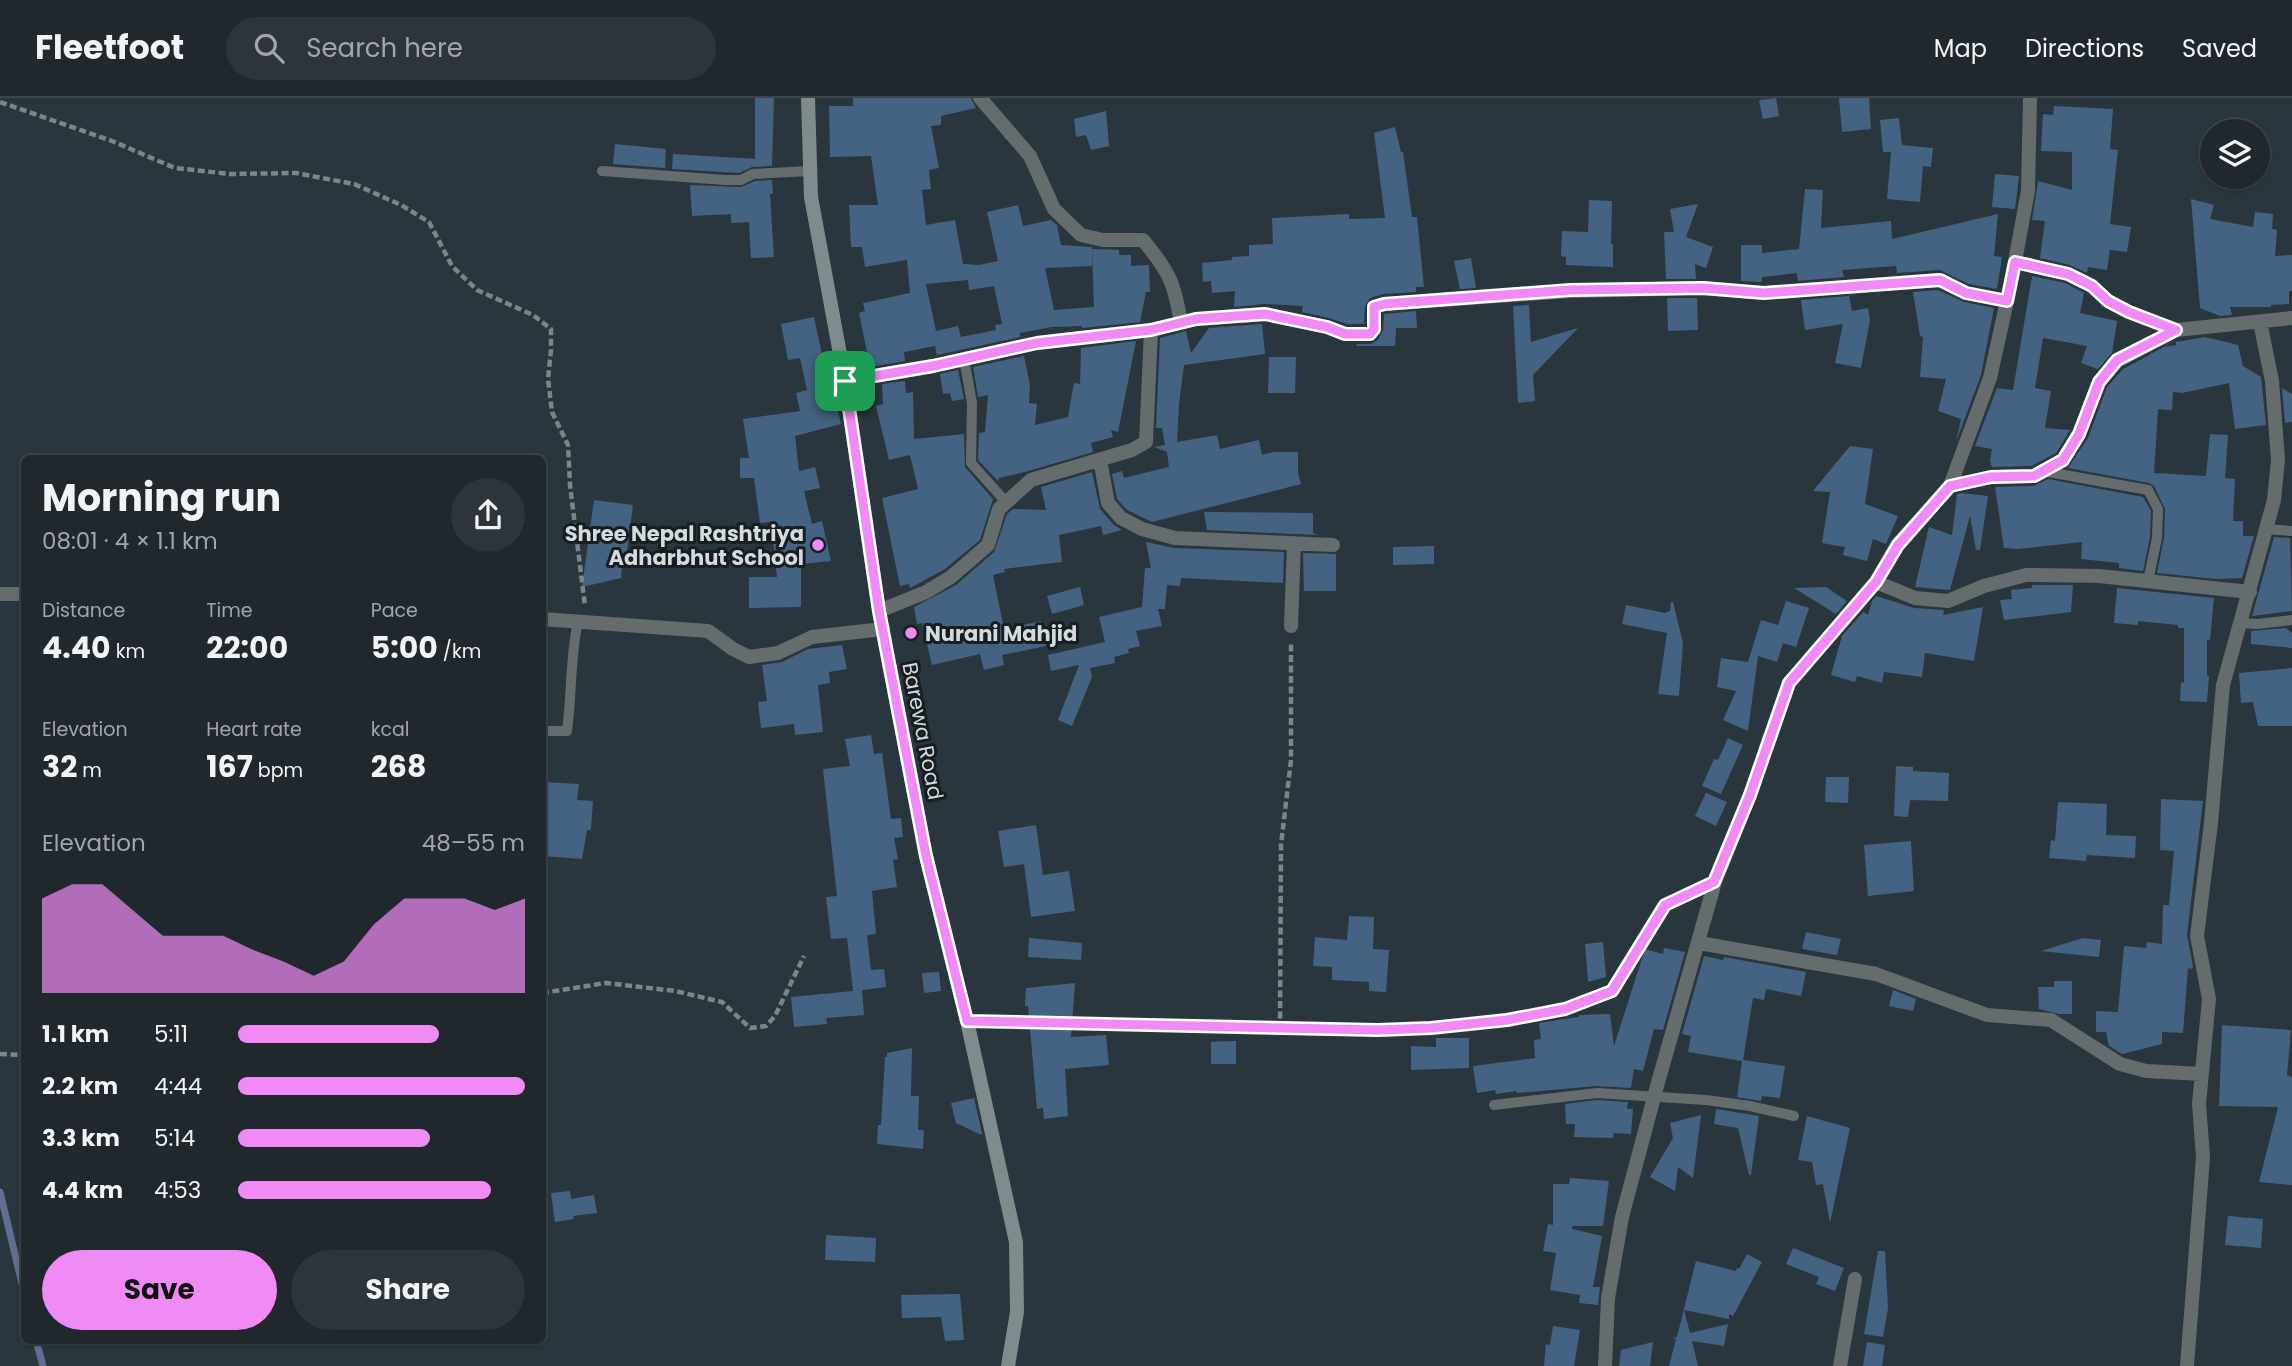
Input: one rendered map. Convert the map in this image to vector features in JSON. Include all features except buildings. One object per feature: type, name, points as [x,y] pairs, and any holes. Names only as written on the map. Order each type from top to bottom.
[{"type":"main road","name":"Barewa Road","points":[[807,98],[811,197],[845,381],[879,611],[926,856],[967,1021],[1016,1242],[1017,1312],[1007,1366]]},
{"type":"street","points":[[980,98],[1030,156],[1054,209],[1081,235],[1103,240],[1143,240],[1175,285],[1181,323]]},
{"type":"street","points":[[1605,1366],[1608,1298],[1622,1217],[1654,1098],[1714,882],[1750,795],[1789,683],[1876,582],[1898,545],[1950,486],[1990,378],[2028,191],[2030,98]]},
{"type":"street","points":[[2015,262],[2068,274],[2092,286],[2108,301],[2129,312],[2176,330]]},
{"type":"street","points":[[845,381],[1037,343],[1151,330],[1196,319],[1265,314],[1327,327],[1345,334],[1370,334],[1374,329],[1374,307],[1384,304],[1570,290],[1703,288],[1764,293],[1940,280],[1966,293],[2007,301]]},
{"type":"street","points":[[1950,486],[1991,477],[2034,476],[2063,460],[2079,434],[2099,382],[2117,360],[2176,330],[2292,318]]},
{"type":"street","points":[[2187,1366],[2203,1157],[2199,1104],[2209,999],[2197,936],[2211,823],[2223,685],[2274,500],[2278,460],[2272,382],[2260,322]]},
{"type":"street","points":[[879,611],[926,592],[951,577],[988,545],[999,509],[1031,480],[1132,450],[1146,442],[1151,330]]},
{"type":"street","points":[[1100,460],[1108,503],[1121,518],[1142,529],[1175,538],[1333,545]]},
{"type":"street","points":[[1291,626],[1294,543]]},
{"type":"street","points":[[1876,582],[1915,598],[1948,601],[1984,586],[2026,575],[2099,576],[2250,592]]},
{"type":"street","points":[[0,594],[21,594]]},
{"type":"street","points":[[546,619],[708,631],[749,657],[778,653],[813,636],[883,629]]},
{"type":"street","points":[[1699,943],[1876,974],[1987,1014],[2051,1020],[2120,1064],[2146,1071],[2202,1074]]},
{"type":"street","points":[[1840,1366],[1855,1279]]},
{"type":"lane","points":[[603,171],[741,180],[753,174],[810,171]]},
{"type":"lane","points":[[964,359],[972,404],[971,463],[1006,502]]},
{"type":"lane","points":[[2043,471],[2148,490],[2158,509],[2157,538],[2148,581]]},
{"type":"lane","points":[[2266,529],[2292,531]]},
{"type":"lane","points":[[2241,623],[2292,620]]},
{"type":"lane","points":[[546,732],[567,731],[573,643],[578,621]]},
{"type":"lane","points":[[1494,1105],[1597,1093],[1706,1100],[1794,1116]]},
{"type":"path","points":[[0,102],[112,141],[175,167],[230,174],[296,173],[354,184],[401,205],[429,222],[452,266],[477,290],[533,315],[551,329],[548,379],[552,412],[568,445],[570,485],[585,609],[578,621]]},
{"type":"path","points":[[1280,1029],[1281,845],[1291,760],[1291,626]]},
{"type":"path","points":[[967,1021],[1280,1029],[1431,1028],[1507,1020],[1565,1009],[1612,991],[1665,905],[1714,882]]},
{"type":"path","points":[[546,992],[606,983],[676,991],[722,1002],[750,1028],[766,1026],[775,1016],[804,956]]},
{"type":"path","points":[[0,1054],[21,1055]]},
{"type":"waterway","points":[[0,1192],[21,1280]]},
{"type":"waterway","points":[[37,1344],[43,1366]]},
{"type":"place","name":"Shree Nepal Rashtriya Adharbhut School","points":[[818,545]]},
{"type":"place","name":"Nurani Mahjid","points":[[911,633]]},
{"type":"route","points":[[2015,262],[2068,274],[2092,286],[2108,301],[2129,312],[2176,330],[2117,360],[2099,382],[2079,434],[2063,460],[2034,476],[1991,477],[1950,486],[1898,545],[1876,582],[1789,683],[1750,795],[1714,882],[1665,905],[1612,991],[1565,1009],[1507,1020],[1431,1028],[1280,1029],[967,1021],[926,856],[879,611],[845,381],[933,366],[1037,343],[1151,330],[1196,319],[1265,314],[1327,327],[1345,334],[1370,334],[1374,329],[1374,307],[1384,304],[1570,290],[1703,288],[1764,293],[1940,280],[1966,293],[2007,301],[2015,262]]}]
